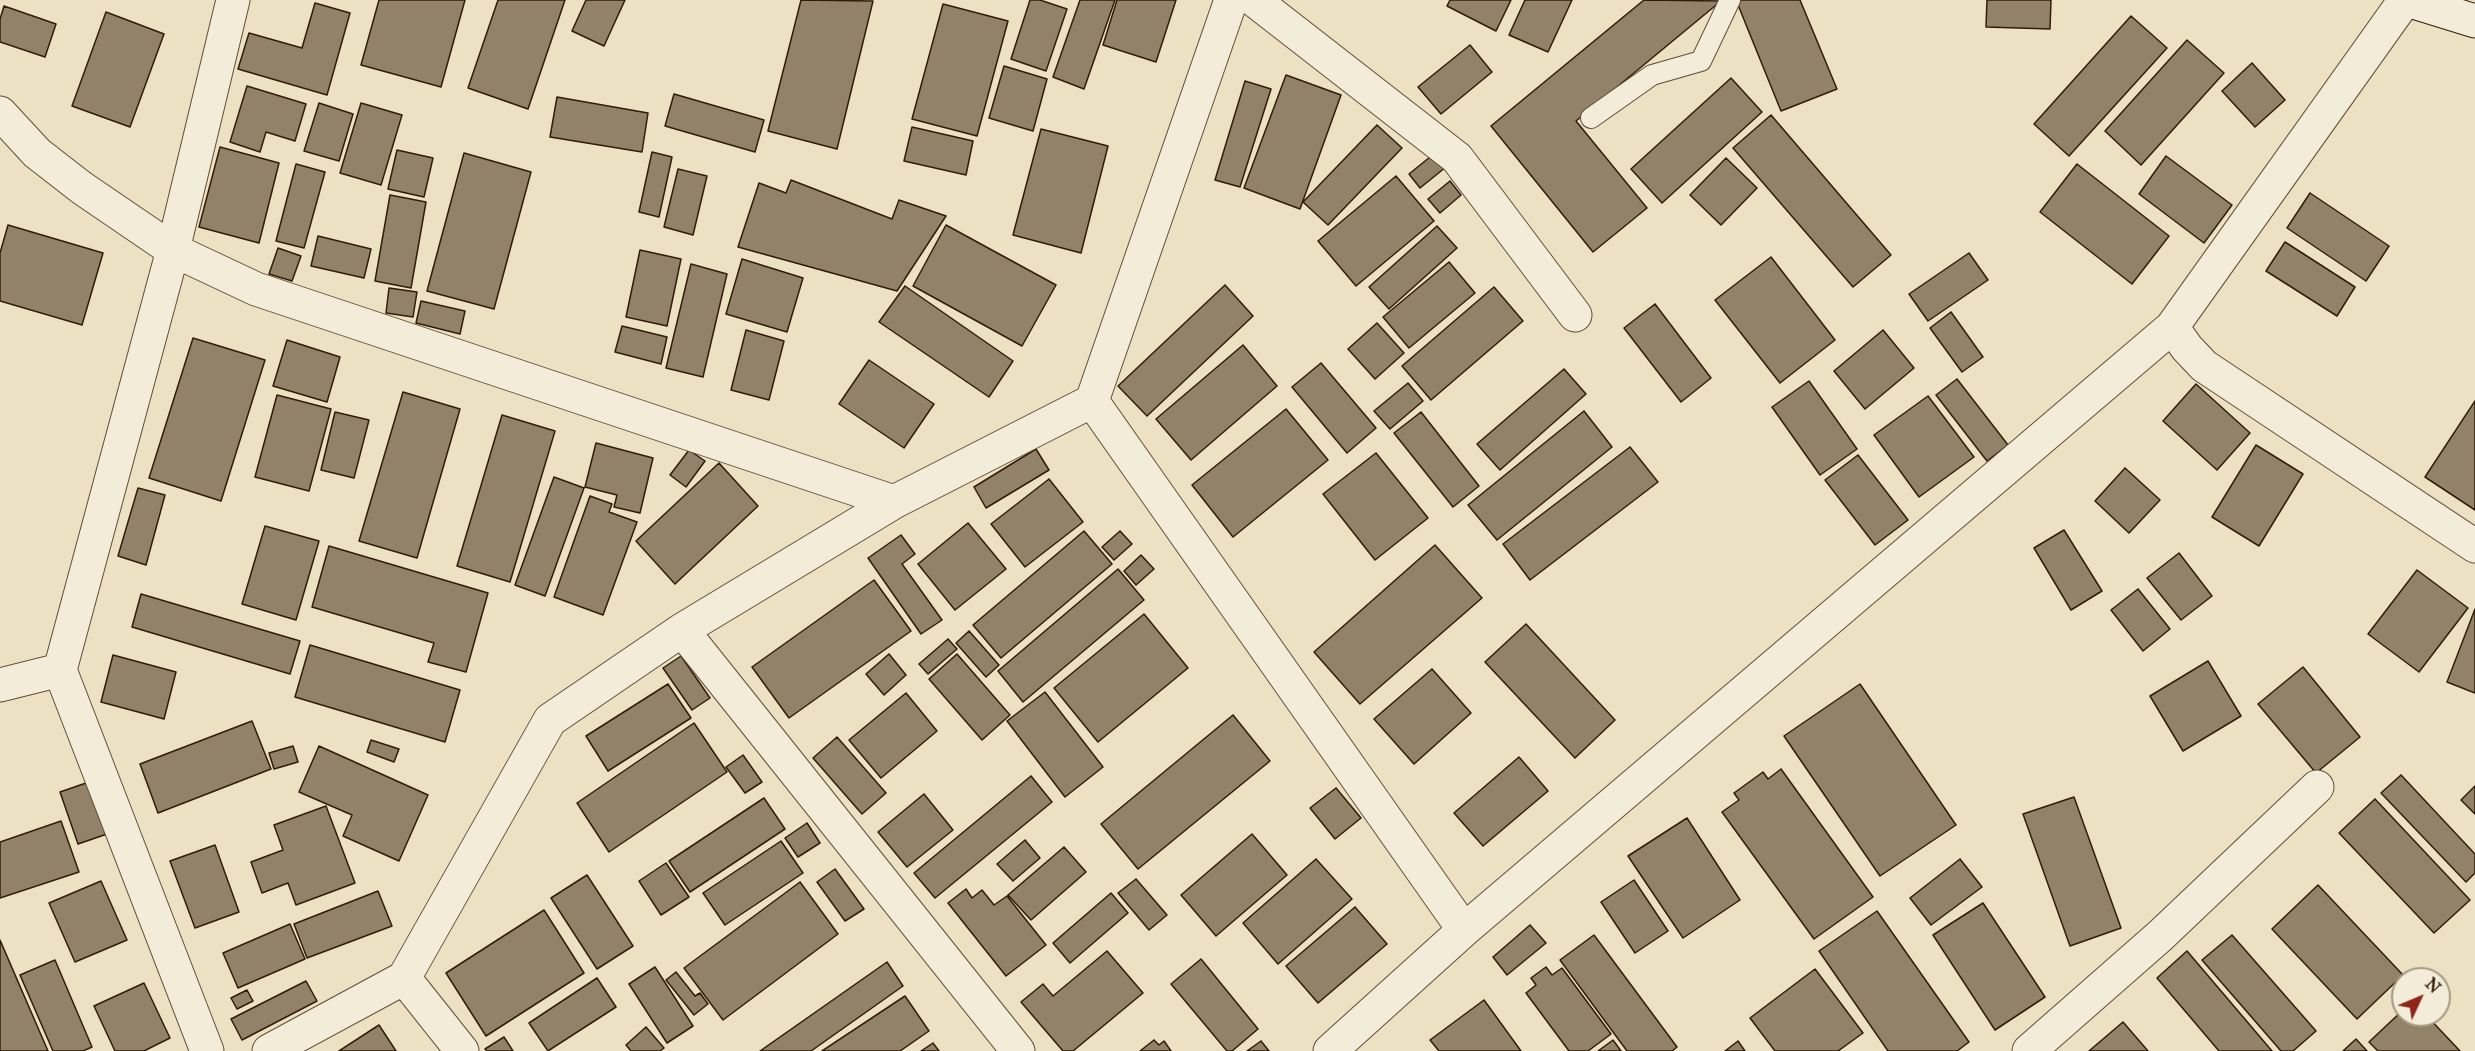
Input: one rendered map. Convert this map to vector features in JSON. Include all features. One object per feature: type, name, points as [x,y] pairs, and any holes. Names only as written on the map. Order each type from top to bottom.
[{"type":"street","points":[[207,1051],[60,670],[173,250],[233,0]]},
{"type":"street","points":[[269,1051],[404,978],[550,720],[682,630],[894,502],[1092,401],[1231,0]]},
{"type":"street","points":[[1254,0],[1457,158],[1575,315]]},
{"type":"street","points":[[1330,1051],[1464,930],[2172,327],[2406,0],[2475,21]]},
{"type":"street","points":[[0,113],[37,153],[82,188],[173,250],[256,289],[894,502]]},
{"type":"street","points":[[2172,327],[2204,366],[2475,546]]},
{"type":"street","points":[[1092,401],[1464,930]]},
{"type":"street","points":[[682,630],[1018,1051]]},
{"type":"street","points":[[0,685],[60,670]]},
{"type":"street","points":[[2030,1051],[2160,936],[2317,787]]},
{"type":"street","points":[[404,978],[462,1051]]},
{"type":"lane","points":[[1591,118],[1652,75],[1701,61],[1730,0]]},
{"type":"building","points":[[379,0],[465,0],[441,87],[361,65]]},
{"type":"building","points":[[498,0],[565,0],[528,109],[468,88]]},
{"type":"building","points":[[586,0],[625,0],[604,46],[572,31]]},
{"type":"building","points":[[801,0],[873,1],[837,149],[768,131]]},
{"type":"building","points":[[1030,0],[1040,0],[1067,9],[1046,71],[1011,59]]},
{"type":"building","points":[[1080,0],[1115,0],[1084,89],[1053,77]]},
{"type":"building","points":[[1117,0],[1176,0],[1156,62],[1103,45]]},
{"type":"building","points":[[1450,0],[1511,0],[1496,31],[1447,6]]},
{"type":"building","points":[[1525,0],[1572,0],[1548,52],[1509,35]]},
{"type":"building","points":[[1644,0],[1721,1],[1576,121],[1647,208],[1593,252],[1491,126]]},
{"type":"building","points":[[1736,0],[1800,0],[1837,89],[1781,111]]},
{"type":"building","points":[[1987,0],[2051,0],[2050,29],[1986,27]]},
{"type":"building","points":[[315,3],[350,13],[327,95],[238,69],[249,33],[302,48]]},
{"type":"building","points":[[943,4],[1008,21],[977,136],[912,119]]},
{"type":"building","points":[[4,6],[56,24],[45,57],[0,42],[0,19]]},
{"type":"building","points":[[106,12],[164,34],[130,127],[72,106]]},
{"type":"building","points":[[2131,16],[2167,48],[2069,156],[2034,124]]},
{"type":"building","points":[[2187,40],[2224,73],[2141,165],[2105,131]]},
{"type":"building","points":[[1470,45],[1492,72],[1441,114],[1418,87]]},
{"type":"building","points":[[2252,63],[2285,100],[2255,127],[2222,91]]},
{"type":"building","points":[[1004,66],[1047,79],[1033,131],[989,118]]},
{"type":"building","points":[[1286,75],[1341,95],[1300,209],[1244,188]]},
{"type":"building","points":[[1731,78],[1762,112],[1662,203],[1631,169]]},
{"type":"building","points":[[1245,81],[1271,89],[1240,187],[1215,180]]},
{"type":"building","points":[[247,86],[306,104],[295,141],[266,132],[260,152],[230,142]]},
{"type":"building","points":[[674,94],[764,120],[755,152],[665,126]]},
{"type":"building","points":[[557,97],[648,113],[642,152],[550,137]]},
{"type":"building","points":[[319,103],[353,114],[339,161],[304,151]]},
{"type":"building","points":[[361,103],[402,115],[381,185],[340,173]]},
{"type":"building","points":[[1771,115],[1891,255],[1853,287],[1733,148]]},
{"type":"building","points":[[1377,125],[1402,148],[1328,225],[1303,202]]},
{"type":"building","points":[[912,127],[973,141],[966,175],[904,161]]},
{"type":"building","points":[[1041,129],[1108,146],[1081,253],[1013,235]]},
{"type":"building","points":[[220,147],[279,163],[259,243],[199,227]]},
{"type":"building","points":[[397,150],[433,158],[424,197],[388,189]]},
{"type":"building","points":[[652,152],[672,157],[659,217],[639,212]]},
{"type":"building","points":[[464,153],[531,172],[494,309],[427,291]]},
{"type":"building","points":[[1435,153],[1446,167],[1420,188],[1409,174]]},
{"type":"building","points":[[2166,156],[2232,205],[2204,243],[2139,194]]},
{"type":"building","points":[[1726,158],[1757,188],[1721,225],[1690,195]]},
{"type":"building","points":[[296,164],[325,172],[304,248],[276,241]]},
{"type":"building","points":[[2077,164],[2169,236],[2132,284],[2040,212]]},
{"type":"building","points":[[678,169],[707,176],[693,235],[664,227]]},
{"type":"building","points":[[1396,176],[1434,221],[1356,286],[1318,241]]},
{"type":"building","points":[[791,180],[892,219],[899,200],[946,216],[897,291],[738,247],[759,183],[786,193]]},
{"type":"building","points":[[1450,181],[1461,195],[1440,213],[1428,199]]},
{"type":"building","points":[[2310,193],[2389,246],[2366,281],[2287,228]]},
{"type":"building","points":[[390,195],[426,202],[411,288],[375,281]]},
{"type":"building","points":[[8,225],[103,253],[82,325],[0,301],[0,253]]},
{"type":"building","points":[[946,225],[1056,285],[1022,346],[913,286]]},
{"type":"building","points":[[1437,226],[1457,248],[1389,309],[1369,287]]},
{"type":"building","points":[[318,236],[371,249],[364,278],[311,266]]},
{"type":"building","points":[[2285,242],[2355,287],[2337,316],[2266,271]]},
{"type":"building","points":[[278,248],[301,256],[292,281],[269,274]]},
{"type":"building","points":[[640,250],[681,259],[667,326],[626,317]]},
{"type":"building","points":[[1969,253],[1988,280],[1928,321],[1909,294]]},
{"type":"building","points":[[1771,257],[1835,340],[1780,383],[1715,300]]},
{"type":"building","points":[[742,259],[803,278],[787,332],[726,314]]},
{"type":"building","points":[[1449,262],[1475,293],[1409,348],[1383,317]]},
{"type":"building","points":[[691,264],[727,274],[703,377],[666,368]]},
{"type":"building","points":[[1225,285],[1253,316],[1147,416],[1118,386]]},
{"type":"building","points":[[905,286],[1013,361],[989,397],[879,322]]},
{"type":"building","points":[[1494,287],[1523,321],[1431,400],[1402,366]]},
{"type":"building","points":[[389,288],[417,292],[413,317],[386,313]]},
{"type":"building","points":[[421,301],[465,311],[460,334],[416,323]]},
{"type":"building","points":[[1655,304],[1711,378],[1681,402],[1624,328]]},
{"type":"building","points":[[1951,312],[1983,357],[1962,372],[1930,328]]},
{"type":"building","points":[[1377,323],[1404,353],[1375,379],[1348,349]]},
{"type":"building","points":[[622,326],[667,337],[661,364],[615,352]]},
{"type":"building","points":[[746,330],[784,341],[769,400],[731,390]]},
{"type":"building","points":[[1883,330],[1914,368],[1865,409],[1834,371]]},
{"type":"building","points":[[193,338],[265,360],[221,501],[149,478]]},
{"type":"building","points":[[287,340],[340,357],[327,402],[273,386]]},
{"type":"building","points":[[1243,345],[1277,386],[1191,460],[1156,419]]},
{"type":"building","points":[[869,360],[934,404],[904,448],[839,404]]},
{"type":"building","points":[[1321,363],[1376,428],[1347,453],[1292,387]]},
{"type":"building","points":[[1564,369],[1586,394],[1500,470],[1477,444]]},
{"type":"building","points":[[1957,379],[2008,445],[1987,461],[1936,395]]},
{"type":"building","points":[[1809,381],[1857,449],[1820,475],[1772,407]]},
{"type":"building","points":[[1408,383],[1423,401],[1390,429],[1374,411]]},
{"type":"building","points":[[2196,384],[2250,433],[2217,470],[2163,421]]},
{"type":"building","points":[[403,392],[460,409],[417,558],[359,541]]},
{"type":"building","points":[[277,395],[331,409],[309,491],[255,477]]},
{"type":"building","points":[[1928,396],[1974,457],[1919,497],[1874,435]]},
{"type":"building","points":[[2475,401],[2475,510],[2425,477]]},
{"type":"building","points":[[1286,409],[1328,460],[1233,537],[1192,485]]},
{"type":"building","points":[[1584,411],[1612,447],[1497,540],[1468,505]]},
{"type":"building","points":[[335,412],[369,420],[354,478],[321,470]]},
{"type":"building","points":[[1421,412],[1479,486],[1453,507],[1394,433]]},
{"type":"building","points":[[502,415],[555,431],[510,582],[457,566]]},
{"type":"building","points":[[596,443],[653,458],[640,513],[614,507],[617,495],[585,487]]},
{"type":"building","points":[[2256,445],[2303,474],[2259,546],[2212,517]]},
{"type":"building","points":[[1630,447],[1658,482],[1530,580],[1503,544]]},
{"type":"building","points":[[1036,449],[1049,470],[986,508],[974,487]]},
{"type":"building","points":[[689,450],[705,461],[686,487],[670,475]]},
{"type":"building","points":[[1376,453],[1428,518],[1375,560],[1323,494]]},
{"type":"building","points":[[1858,455],[1908,520],[1875,545],[1825,480]]},
{"type":"building","points":[[719,463],[758,506],[675,584],[636,541]]},
{"type":"building","points":[[2125,468],[2160,500],[2129,533],[2095,501]]},
{"type":"building","points":[[554,477],[584,488],[545,596],[515,585]]},
{"type":"building","points":[[1049,479],[1083,522],[1025,567],[991,524]]},
{"type":"building","points":[[138,488],[165,495],[146,565],[118,556]]},
{"type":"building","points":[[590,496],[612,504],[609,512],[637,522],[603,615],[554,597]]},
{"type":"building","points":[[968,523],[1006,569],[955,610],[918,564]]},
{"type":"building","points":[[265,526],[319,541],[296,620],[242,604]]},
{"type":"building","points":[[2064,530],[2102,591],[2071,610],[2034,548]]},
{"type":"building","points":[[1084,531],[1112,564],[1001,658],[973,625]]},
{"type":"building","points":[[1120,531],[1132,544],[1114,560],[1102,547]]},
{"type":"building","points":[[901,535],[915,554],[902,564],[942,620],[921,634],[868,558]]},
{"type":"building","points":[[1435,545],[1482,598],[1360,704],[1314,652]]},
{"type":"building","points":[[329,546],[488,593],[466,672],[428,662],[434,643],[312,607]]},
{"type":"building","points":[[2179,553],[2212,596],[2181,620],[2147,578]]},
{"type":"building","points":[[1141,555],[1154,569],[1136,585],[1124,571]]},
{"type":"building","points":[[1118,569],[1144,600],[1023,702],[998,671]]},
{"type":"building","points":[[2417,570],[2468,608],[2419,672],[2368,634]]},
{"type":"building","points":[[874,580],[911,631],[789,718],[752,667]]},
{"type":"building","points":[[2138,589],[2170,629],[2143,651],[2111,610]]},
{"type":"building","points":[[141,594],[300,641],[290,674],[132,627]]},
{"type":"building","points":[[2475,609],[2475,693],[2447,682]]},
{"type":"building","points":[[1144,614],[1188,668],[1098,742],[1054,688]]},
{"type":"building","points":[[1526,624],[1615,720],[1575,758],[1485,662]]},
{"type":"building","points":[[969,631],[999,665],[986,677],[956,643]]},
{"type":"building","points":[[948,639],[957,649],[928,674],[919,664]]},
{"type":"building","points":[[310,645],[460,690],[445,742],[295,697]]},
{"type":"building","points":[[889,654],[906,675],[884,695],[866,674]]},
{"type":"building","points":[[957,654],[1010,715],[982,740],[929,679]]},
{"type":"building","points":[[113,655],[176,672],[164,719],[101,702]]},
{"type":"building","points":[[681,656],[710,698],[692,710],[663,668]]},
{"type":"building","points":[[2208,661],[2241,716],[2183,751],[2150,696]]},
{"type":"building","points":[[2303,667],[2360,737],[2316,773],[2258,704]]},
{"type":"building","points":[[1432,669],[1471,713],[1414,764],[1374,719]]},
{"type":"building","points":[[668,684],[691,718],[608,771],[586,736]]},
{"type":"building","points":[[1860,684],[1956,825],[1880,876],[1784,736]]},
{"type":"building","points":[[1045,692],[1103,767],[1065,797],[1007,721]]},
{"type":"building","points":[[906,693],[937,731],[881,778],[849,740]]},
{"type":"building","points":[[1233,715],[1270,761],[1138,869],[1101,824]]},
{"type":"building","points":[[252,721],[271,769],[158,813],[140,764]]},
{"type":"building","points":[[694,723],[727,772],[609,852],[577,803]]},
{"type":"building","points":[[837,737],[886,793],[862,814],[813,758]]},
{"type":"building","points":[[371,740],[399,749],[394,762],[367,752]]},
{"type":"building","points":[[293,746],[298,762],[274,769],[269,753]]},
{"type":"building","points":[[319,746],[428,795],[399,861],[343,836],[352,815],[299,792]]},
{"type":"building","points":[[743,755],[762,782],[745,793],[726,767]]},
{"type":"building","points":[[1519,757],[1548,791],[1483,846],[1454,813]]},
{"type":"building","points":[[1781,769],[1873,897],[1814,939],[1722,812],[1739,800],[1734,793],[1763,772],[1768,779]]},
{"type":"building","points":[[2401,775],[2475,854],[2475,873],[2466,882],[2381,793]]},
{"type":"building","points":[[1031,776],[1052,802],[935,898],[914,873]]},
{"type":"building","points":[[89,782],[107,834],[78,844],[60,792]]},
{"type":"building","points":[[2475,786],[2475,814],[2461,800]]},
{"type":"building","points":[[1336,788],[1361,818],[1335,839],[1310,808]]},
{"type":"building","points":[[924,794],[953,830],[907,867],[878,832]]},
{"type":"building","points":[[2074,797],[2121,928],[2070,946],[2023,814]]},
{"type":"building","points":[[764,798],[785,829],[690,892],[669,861]]},
{"type":"building","points":[[2375,799],[2470,900],[2434,933],[2339,833]]},
{"type":"building","points":[[326,806],[355,883],[296,905],[288,883],[262,893],[251,862],[283,850],[274,825]]},
{"type":"building","points":[[1687,818],[1740,900],[1683,938],[1628,856]]},
{"type":"building","points":[[61,821],[79,872],[0,898],[0,842]]},
{"type":"building","points":[[807,823],[820,843],[798,857],[785,838]]},
{"type":"building","points":[[1252,834],[1287,875],[1216,936],[1181,895]]},
{"type":"building","points":[[1025,840],[1040,858],[1013,881],[997,864]]},
{"type":"building","points":[[781,841],[803,873],[725,925],[703,893]]},
{"type":"building","points":[[215,845],[239,912],[195,928],[170,861]]},
{"type":"building","points":[[1064,847],[1086,872],[1031,920],[1008,895]]},
{"type":"building","points":[[1316,859],[1352,899],[1278,964],[1243,923]]},
{"type":"building","points":[[1960,859],[1982,887],[1931,925],[1910,898]]},
{"type":"building","points":[[666,863],[689,897],[661,915],[639,881]]},
{"type":"building","points":[[835,869],[864,909],[845,921],[817,882]]},
{"type":"building","points":[[587,875],[633,946],[597,969],[551,898]]},
{"type":"building","points":[[1136,879],[1167,915],[1149,930],[1118,893]]},
{"type":"building","points":[[1634,880],[1668,931],[1635,953],[1601,902]]},
{"type":"building","points":[[101,881],[127,940],[75,962],[49,903]]},
{"type":"building","points":[[800,882],[838,934],[723,1020],[684,968]]},
{"type":"building","points":[[2318,885],[2395,967],[2391,967],[2391,986],[2357,1019],[2272,929]]},
{"type":"building","points":[[966,889],[972,898],[982,890],[994,905],[1007,896],[1046,945],[1006,976],[948,903]]},
{"type":"building","points":[[378,891],[392,926],[307,958],[294,924]]},
{"type":"building","points":[[1111,893],[1128,913],[1070,963],[1053,943]]},
{"type":"building","points":[[1983,903],[2045,997],[1995,1030],[1933,935]]},
{"type":"building","points":[[1355,907],[1387,944],[1318,1003],[1286,966]]},
{"type":"building","points":[[544,910],[584,973],[486,1036],[446,973]]},
{"type":"building","points":[[1877,911],[1969,1042],[1957,1051],[1888,1051],[1819,951]]},
{"type":"building","points":[[290,924],[305,959],[238,988],[223,953]]},
{"type":"building","points":[[1530,925],[1546,943],[1507,975],[1493,957]]},
{"type":"building","points":[[1594,935],[1677,1047],[1672,1051],[1627,1051],[1560,960]]},
{"type":"building","points":[[2232,935],[2316,1031],[2293,1051],[2281,1051],[2202,960]]},
{"type":"building","points":[[0,940],[48,1051],[0,1051]]},
{"type":"building","points":[[1107,951],[1143,993],[1073,1051],[1063,1051],[1021,1002],[1043,984],[1053,996]]},
{"type":"building","points":[[2187,951],[2272,1051],[2219,1051],[2157,978]]},
{"type":"building","points":[[1201,959],[1258,1029],[1232,1051],[1227,1051],[1171,984]]},
{"type":"building","points":[[55,960],[92,1047],[83,1051],[53,1051],[20,975]]},
{"type":"building","points":[[887,962],[903,986],[811,1051],[760,1051]]},
{"type":"building","points":[[655,967],[693,1026],[667,1043],[629,984]]},
{"type":"building","points":[[1546,967],[1552,975],[1562,968],[1611,1034],[1588,1051],[1569,1051],[1526,993],[1536,985],[1531,978]]},
{"type":"building","points":[[1815,969],[1863,1033],[1838,1051],[1775,1051],[1750,1018]]},
{"type":"building","points":[[676,972],[695,996],[700,993],[708,1004],[694,1015],[666,980]]},
{"type":"building","points":[[597,978],[616,1007],[548,1051],[529,1023]]},
{"type":"building","points":[[306,981],[317,1001],[242,1040],[231,1019]]},
{"type":"building","points":[[144,983],[170,1038],[144,1051],[115,1051],[94,1006]]},
{"type":"building","points":[[247,990],[253,1001],[237,1009],[231,998]]},
{"type":"building","points":[[905,996],[929,1031],[900,1051],[822,1051]]},
{"type":"building","points":[[1484,1000],[1521,1051],[1439,1051],[1430,1040]]},
{"type":"building","points":[[2391,1021],[2391,1027],[2437,1027],[2460,1051],[2378,1051],[2369,1042]]},
{"type":"building","points":[[2123,1022],[2148,1051],[2089,1051]]},
{"type":"building","points":[[379,1025],[396,1051],[339,1051]]},
{"type":"building","points":[[646,1027],[664,1048],[660,1051],[631,1051],[626,1045]]},
{"type":"building","points":[[504,1037],[513,1051],[487,1051],[485,1049]]},
{"type":"building","points":[[2356,1039],[2367,1051],[2343,1051]]},
{"type":"building","points":[[1154,1040],[1159,1045],[1164,1041],[1171,1051],[1140,1051]]},
{"type":"building","points":[[1613,1040],[1621,1051],[1598,1051]]},
{"type":"building","points":[[1261,1041],[1269,1051],[1247,1051]]},
{"type":"building","points":[[1738,1041],[1745,1051],[1725,1051]]},
{"type":"building","points":[[933,1043],[939,1051],[921,1051]]}]
